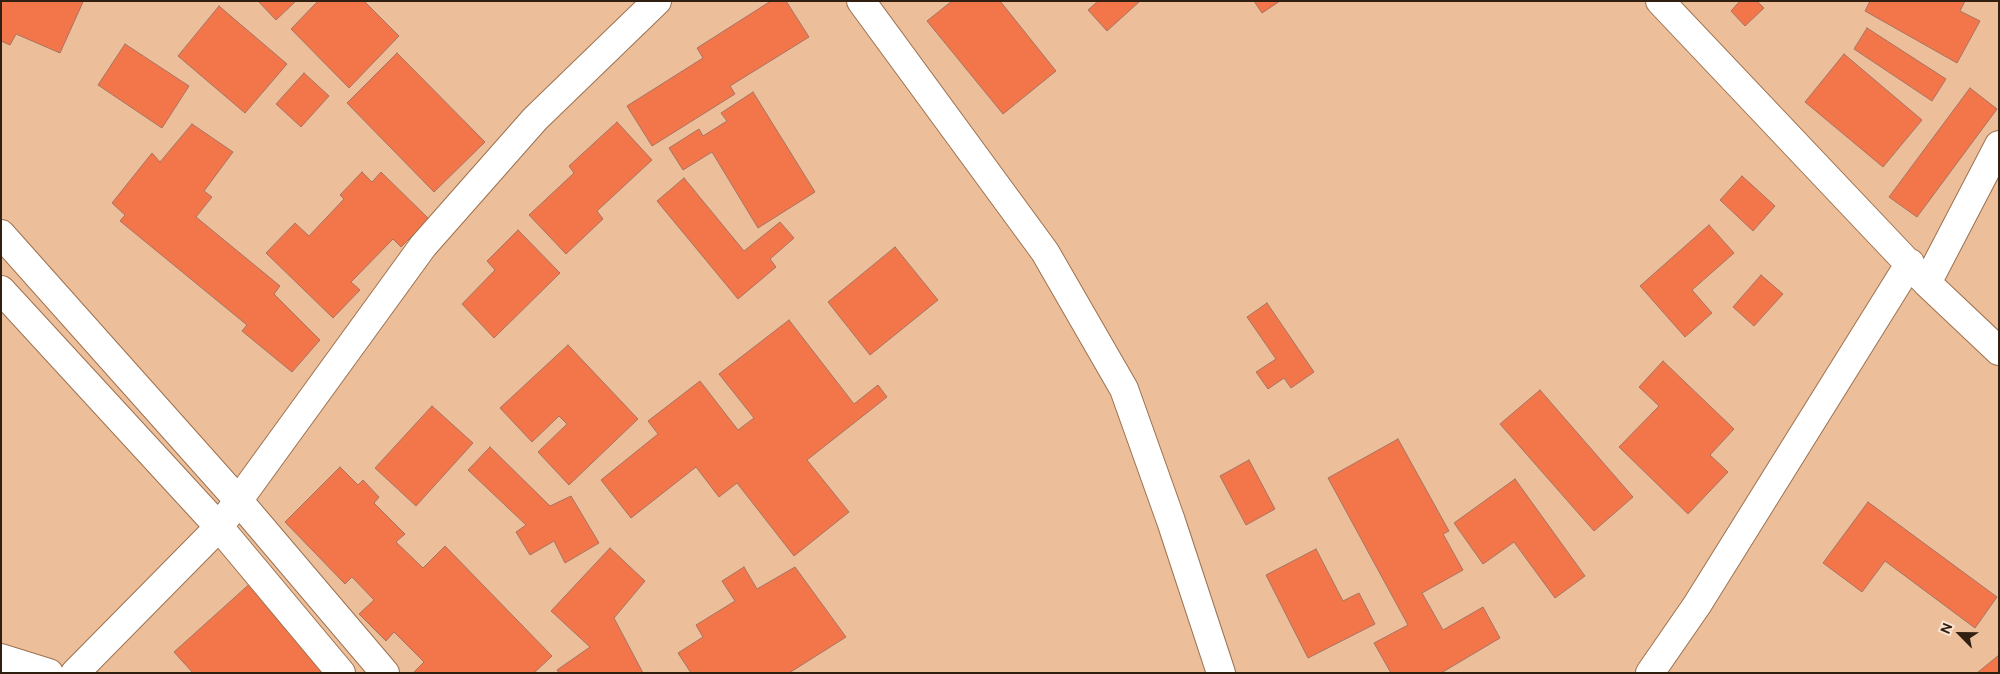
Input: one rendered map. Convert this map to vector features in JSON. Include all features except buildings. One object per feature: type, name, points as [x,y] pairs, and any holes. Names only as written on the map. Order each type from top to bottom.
[{"type":"street","points":[[75,673],[219,528],[423,246],[534,119],[657,1]]},
{"type":"street","points":[[861,1],[1045,252],[1124,389],[1171,521],[1221,673]]},
{"type":"street","points":[[1660,1],[1918,273],[1999,351]]},
{"type":"street","points":[[1650,673],[1918,273],[1999,145]]},
{"type":"street","points":[[1,234],[238,500],[385,673]]},
{"type":"street","points":[[1,290],[219,528],[341,673]]},
{"type":"street","points":[[1,658],[49,673]]}]
